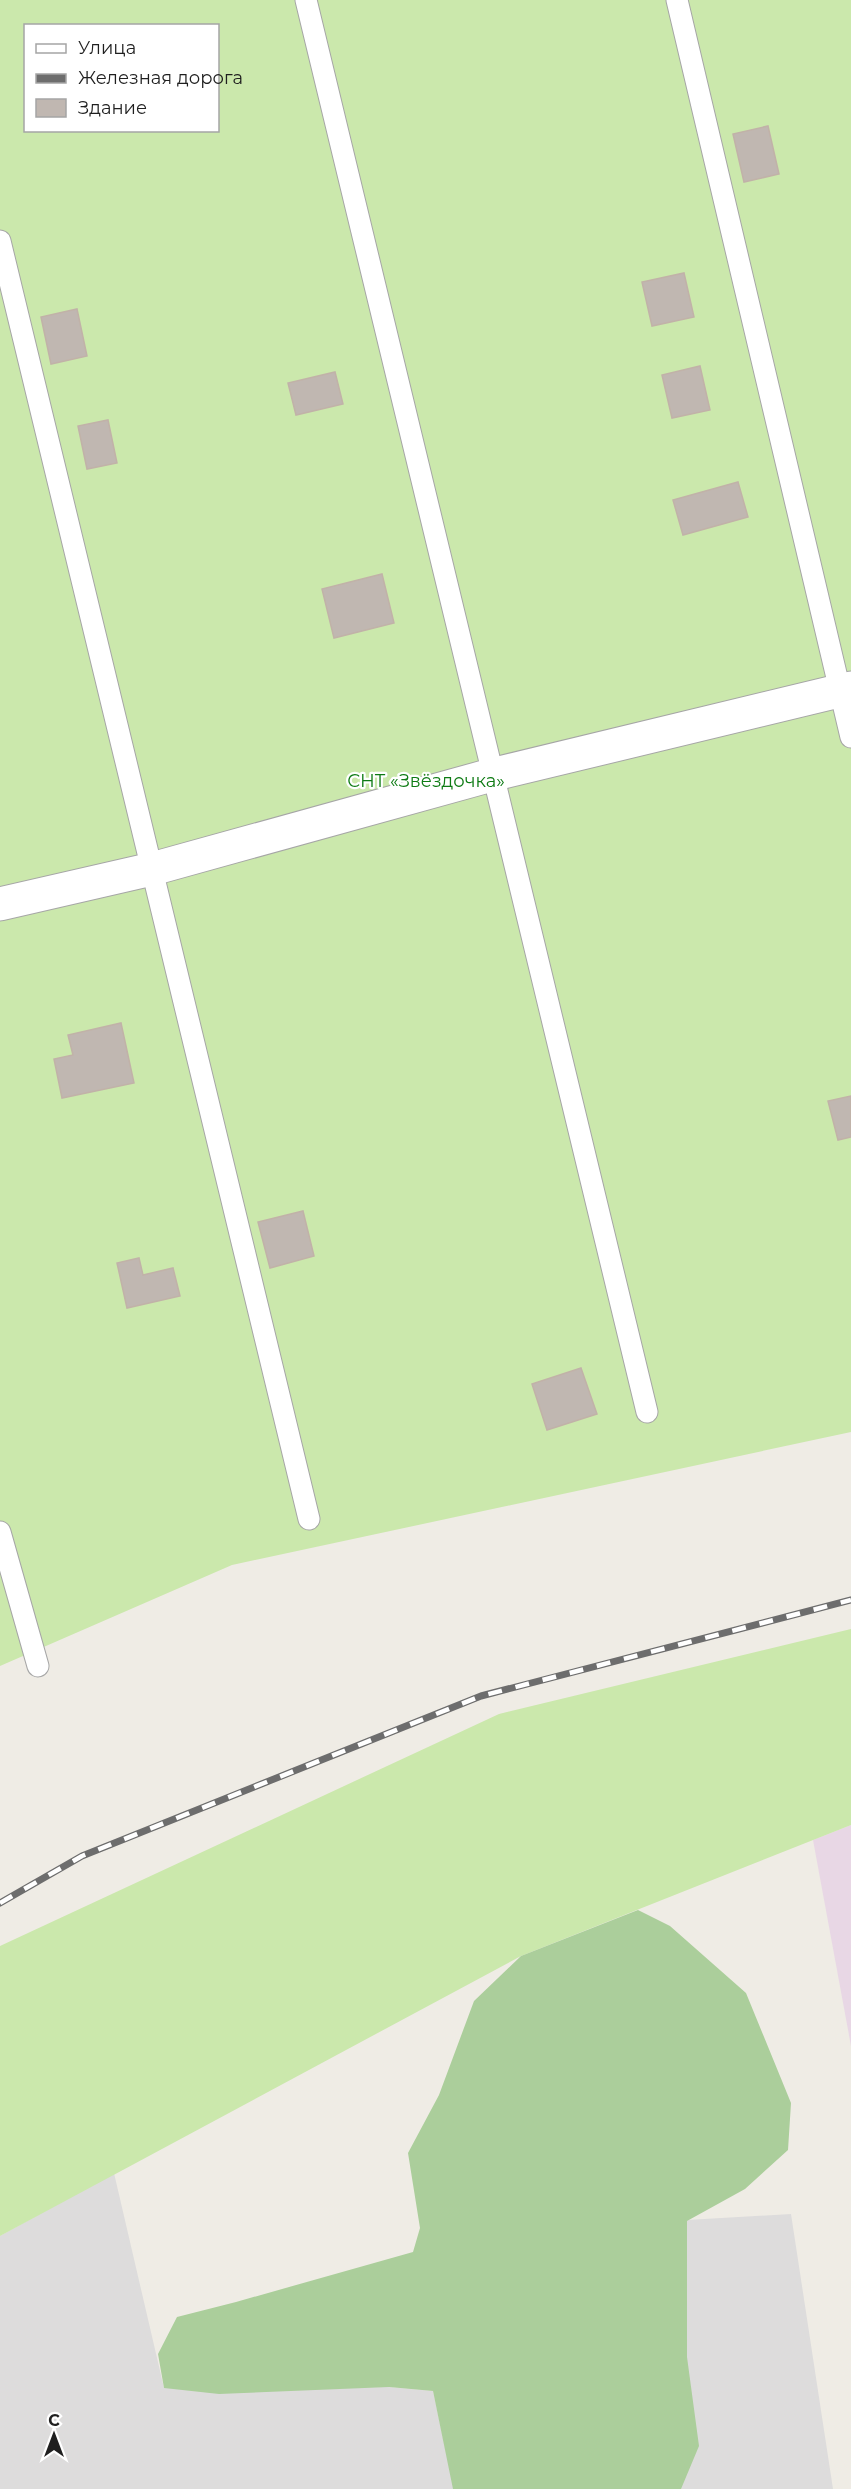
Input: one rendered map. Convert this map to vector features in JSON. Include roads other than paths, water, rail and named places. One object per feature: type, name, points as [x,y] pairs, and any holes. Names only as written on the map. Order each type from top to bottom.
[{"type":"street","points":[[0,904],[152,868],[495,774],[845,690]]},
{"type":"lane","points":[[306,0],[495,774],[647,1412]]},
{"type":"lane","points":[[677,0],[845,690],[851,736]]},
{"type":"lane","points":[[0,241],[309,1519]]},
{"type":"lane","points":[[0,1532],[38,1666]]},
{"type":"railway","points":[[0,1903],[82,1856],[481,1696],[851,1600]]},
{"type":"park label","name":"СНТ «Звёздочка»","points":[[426,781]]}]
